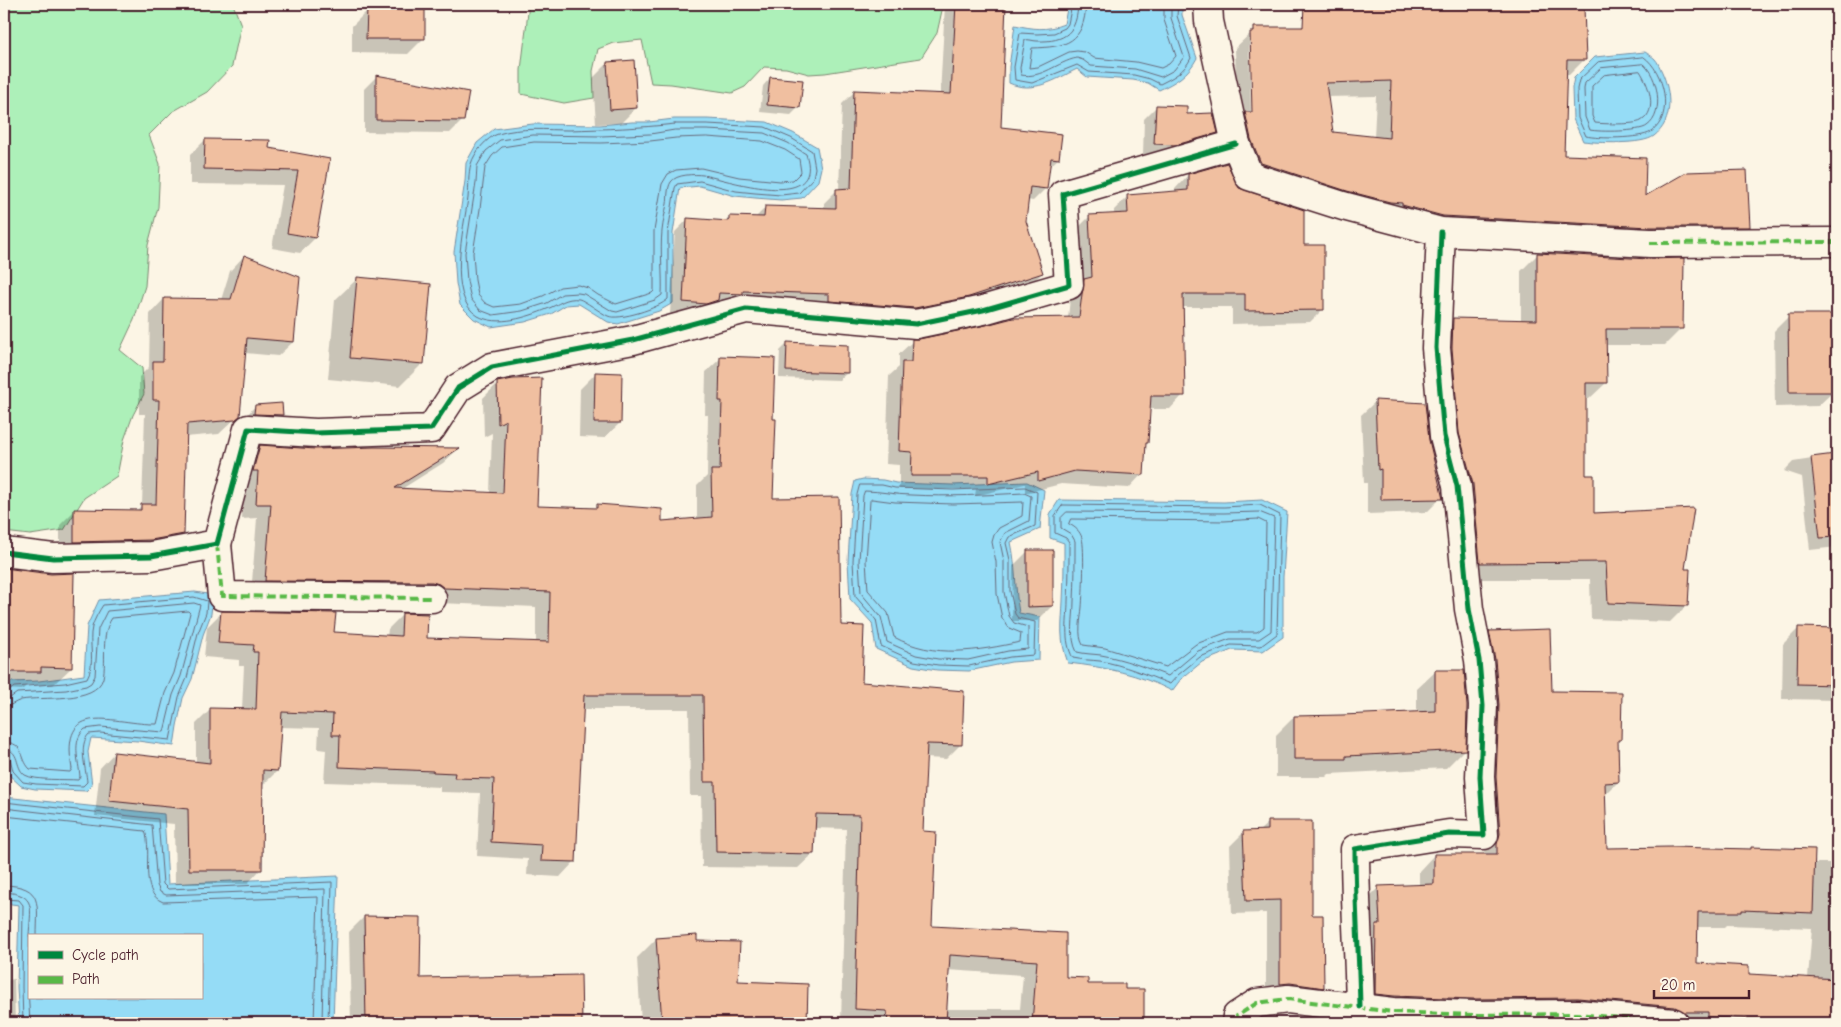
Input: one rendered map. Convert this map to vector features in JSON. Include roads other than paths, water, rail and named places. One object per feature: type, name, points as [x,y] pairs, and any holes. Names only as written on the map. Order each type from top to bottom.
[{"type":"street","points":[[1208,4],[1209,21],[1236,144],[1249,176],[1343,206],[1442,232],[1650,242],[1837,242]]},
{"type":"street","points":[[432,598],[222,596],[217,544],[248,429],[316,433],[431,429],[458,388],[492,367],[633,340],[746,309],[916,324],[983,310],[1060,288],[1069,285],[1063,194],[1236,144]]},
{"type":"street","points":[[1360,1007],[1355,903],[1356,849],[1449,834],[1484,835],[1480,778],[1483,706],[1479,660],[1469,609],[1457,486],[1444,436],[1436,348],[1442,232]]},
{"type":"street","points":[[4,552],[53,558],[151,556],[217,544]]},
{"type":"street","points":[[1236,1023],[1238,1016],[1257,1003],[1288,999],[1393,1012],[1473,1015],[1577,1014],[1674,1023]]},
{"type":"water","points":[[1068,4],[1182,4],[1182,15],[1197,58],[1190,69],[1181,77],[1159,90],[1148,83],[1133,80],[1087,77],[1077,69],[1052,81],[1035,86],[1018,86],[1009,83],[1009,67],[1015,25],[1040,29],[1064,24]]},
{"type":"water","points":[[1645,52],[1657,62],[1665,80],[1669,97],[1668,114],[1660,130],[1654,136],[1640,141],[1609,143],[1583,141],[1573,119],[1572,88],[1574,78],[1595,57]]},
{"type":"water","points":[[674,119],[767,122],[793,133],[817,147],[821,168],[818,181],[802,198],[781,200],[735,196],[700,186],[680,188],[673,233],[673,303],[659,311],[618,324],[608,322],[579,304],[566,305],[551,314],[525,322],[491,327],[474,319],[460,305],[454,252],[466,163],[477,143],[494,129],[533,124],[600,125]]},
{"type":"water","points":[[863,479],[896,483],[953,485],[1027,482],[1044,490],[1040,529],[1011,542],[1019,613],[1040,617],[1039,660],[1011,662],[969,671],[937,670],[913,666],[876,649],[872,623],[850,599],[848,561],[852,494],[855,481]]},
{"type":"water","points":[[1059,500],[1224,502],[1262,500],[1287,512],[1283,577],[1283,637],[1263,651],[1232,650],[1202,662],[1181,679],[1172,691],[1122,672],[1068,663],[1063,646],[1062,632],[1064,543],[1050,538],[1050,514]]},
{"type":"water","points":[[195,592],[213,595],[211,614],[203,635],[192,679],[183,698],[174,746],[138,741],[91,738],[88,752],[92,785],[86,791],[35,789],[21,786],[8,774],[4,748],[4,690],[10,682],[39,681],[84,675],[87,626],[99,600]]},
{"type":"water","points":[[4,797],[164,814],[168,884],[338,876],[333,1023],[19,1023],[17,987],[19,905],[4,903]]},
{"type":"water","points":[[1315,1013],[1356,1023],[1305,1023]]}]
